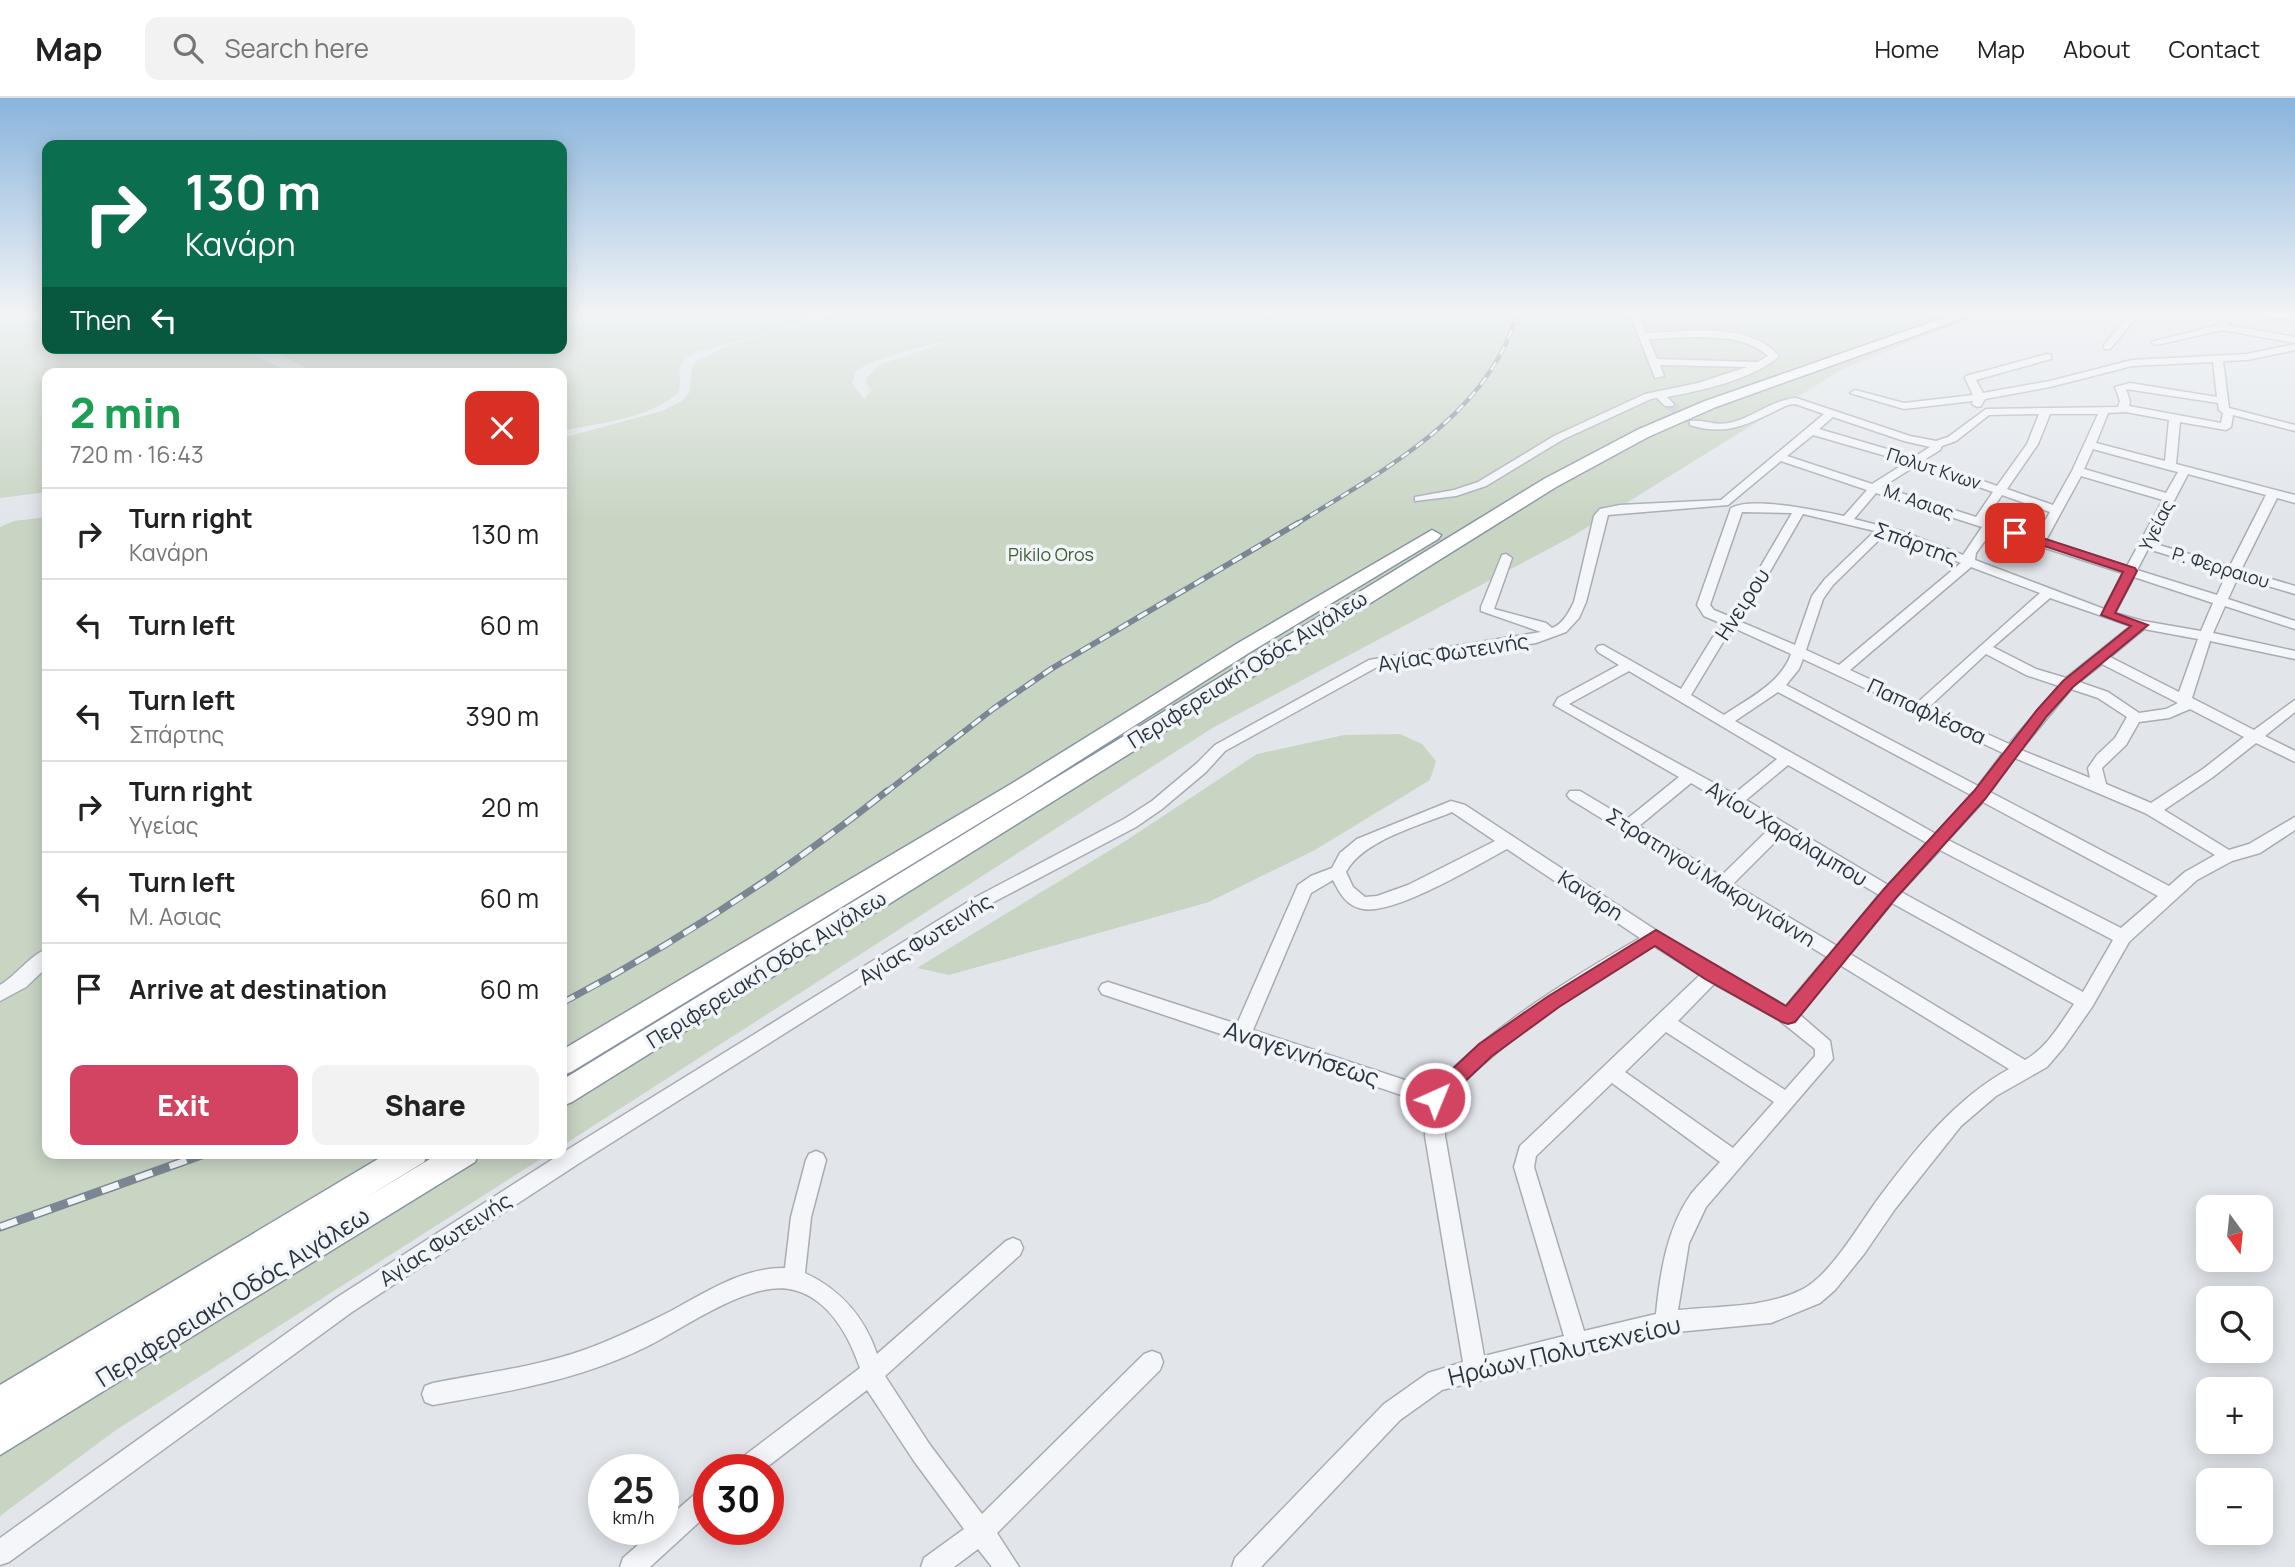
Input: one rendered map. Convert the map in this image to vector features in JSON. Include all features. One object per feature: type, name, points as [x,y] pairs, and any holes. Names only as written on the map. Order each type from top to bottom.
[{"type":"highway","name":"Περιφερειακή Οδός Αιγάλεω","points":[[567,1062],[1019,789],[1257,640],[1480,507],[1586,447],[1706,394],[1739,383]]},
{"type":"highway","name":"Περιφερειακή Οδός Αιγάλεω","points":[[567,1091],[1550,483],[1650,430],[1773,383]]},
{"type":"highway","name":"Περιφερειακή Οδός Αιγάλεω","points":[[0,1404],[404,1159]]},
{"type":"highway","name":"Περιφερειακή Οδός Αιγάλεω","points":[[0,1438],[455,1159]]},
{"type":"street","points":[[1419,499],[1455,493],[1482,484],[1558,438],[1641,399],[1680,392],[1708,383]]},
{"type":"street","points":[[1972,383],[1980,398]]},
{"type":"street","points":[[1855,393],[1904,406],[1980,398],[2056,383]]},
{"type":"street","points":[[2118,383],[2125,401],[2124,408]]},
{"type":"street","points":[[2220,383],[2222,407],[2228,413],[2295,429]]},
{"type":"street","points":[[2120,387],[2142,386],[2222,401]]},
{"type":"street","points":[[1659,395],[1669,404]]},
{"type":"street","points":[[1980,398],[1976,403],[1986,412]]},
{"type":"street","points":[[1694,423],[1716,428],[1731,427],[1789,401],[1833,412],[1908,439],[1936,444],[1952,439],[1986,412],[2105,411],[2124,408],[2226,427],[2228,413]]},
{"type":"street","points":[[1841,671],[1968,562],[2000,489],[2032,444],[2046,410]]},
{"type":"street","points":[[2040,541],[2078,471],[2105,411]]},
{"type":"street","name":"Αγίας Φωτεινής","points":[[0,1553],[344,1304],[574,1156],[982,901],[1130,823],[1157,805],[1220,748],[1374,663],[1536,639],[1568,624],[1580,602],[1600,516],[1604,512],[1724,503],[1833,412]]},
{"type":"street","points":[[2170,467],[2175,417]]},
{"type":"street","name":"Πολυτ Κνων","points":[[1812,431],[1916,461],[2056,510]]},
{"type":"street","points":[[1847,520],[1876,486],[1936,448],[1936,444]]},
{"type":"street","points":[[2090,445],[2295,499]]},
{"type":"street","name":"Μ. Ασιας","points":[[1781,458],[1876,486],[2295,625]]},
{"type":"street","points":[[2078,471],[2169,498]]},
{"type":"street","name":"Υγείας","points":[[2107,615],[2147,545],[2184,471]]},
{"type":"street","points":[[2101,789],[2095,768],[2100,759],[2122,741],[2129,724],[2135,718],[2181,709],[2187,705],[2184,700],[2194,664],[2236,572],[2242,552],[2273,494]]},
{"type":"street","name":"Σπάρτης","points":[[1703,605],[1735,511],[1746,507],[1800,510],[1883,530],[2107,615],[2141,625],[2207,636],[2295,656]]},
{"type":"street","name":"Ηνειρου","points":[[1683,698],[1718,640],[1734,623],[1800,510]]},
{"type":"street","points":[[1725,721],[1777,686],[1794,666],[1817,599],[1829,582],[1883,530]]},
{"type":"street","name":"Ρ. Φερραιου","points":[[2147,545],[2295,590]]},
{"type":"street","points":[[1506,558],[1486,607],[1488,611],[1541,625],[1551,634]]},
{"type":"street","points":[[1921,707],[2048,593]]},
{"type":"street","name":"Παπαφλέσσα","points":[[1703,605],[1709,612],[1921,707],[2012,752],[2152,810],[2186,827],[2227,856]]},
{"type":"street","points":[[1788,1016],[1890,894],[1980,795],[2029,727],[2068,684],[2103,659],[2133,629],[2141,625]]},
{"type":"street","points":[[1603,649],[1683,698],[1937,842],[2123,937]]},
{"type":"street","points":[[1986,649],[2023,668],[2104,695],[2127,708],[2135,718]]},
{"type":"street","points":[[2103,659],[2295,757]]},
{"type":"street","name":"Αγίου Χαράλαμπου","points":[[1629,664],[1563,701],[1562,705],[1735,801],[1890,894],[2086,1002]]},
{"type":"street","points":[[1777,686],[2169,894]]},
{"type":"street","points":[[2152,810],[2208,773],[2295,705]]},
{"type":"street","points":[[1735,801],[1787,758]]},
{"type":"street","points":[[1629,826],[1690,776]]},
{"type":"street","name":"Στρατηγού Μακρυγιάννη","points":[[1575,795],[2026,1070]]},
{"type":"street","name":"Κανάρη","points":[[1338,872],[1346,857],[1363,842],[1451,806],[1460,809],[1712,974],[1788,1016],[1813,1034],[1824,1046],[1824,1059],[1787,1101]]},
{"type":"street","name":"Ηρώων Πολυτεχνείου","points":[[1244,1567],[1392,1412],[1436,1381],[1475,1368],[1666,1322],[1771,1312],[1812,1296],[1827,1283],[1857,1247],[1888,1202],[1954,1120],[1989,1090],[2026,1070],[2053,1047],[2086,1002],[2123,937],[2199,870],[2227,856],[2254,849],[2295,823]]},
{"type":"street","points":[[1723,884],[1778,829]]},
{"type":"street","points":[[1242,1033],[1304,889],[1317,880],[1338,872],[1352,897],[1366,904],[1394,897],[1508,841]]},
{"type":"street","points":[[1475,1368],[1435,1136],[1435,1098],[1485,1050],[1553,1002],[1656,937]]},
{"type":"street","points":[[0,994],[20,982],[42,961]]},
{"type":"street","points":[[1577,1343],[1524,1167],[1527,1152],[1712,974]]},
{"type":"street","name":"Αναγεννήσεως","points":[[1108,989],[1435,1098]]},
{"type":"street","points":[[1665,1022],[1787,1101],[1686,1218],[1670,1282],[1666,1322]]},
{"type":"street","points":[[1611,1072],[1734,1160]]},
{"type":"street","points":[[794,1279],[801,1217],[816,1160]]},
{"type":"street","points":[[765,1454],[874,1371],[1013,1248]]},
{"type":"street","points":[[433,1394],[524,1377],[582,1362],[637,1340],[733,1290],[767,1278],[794,1279],[820,1291],[846,1315],[863,1345],[874,1371],[877,1387],[1007,1567]]},
{"type":"street","points":[[933,1567],[981,1532],[1152,1362]]},
{"type":"street","points":[[632,1567],[693,1512]]},
{"type":"green space","points":[[0,383],[42,383],[42,493],[0,498]]},
{"type":"green space","points":[[567,383],[680,383],[679,392],[667,401],[623,419],[567,430]]},
{"type":"green space","name":"Pikilo Oros","points":[[690,383],[852,383],[864,399],[872,390],[866,383],[1821,383],[1573,536],[1214,727],[567,1143],[567,437],[662,411],[682,401],[689,393]]},
{"type":"green space","points":[[42,518],[42,1159],[541,1159],[116,1430],[0,1516],[0,527],[14,521]]},
{"type":"green space","points":[[1400,734],[1422,744],[1436,761],[1430,780],[1315,850],[1209,902],[949,975],[917,968],[1130,838],[1257,754],[1344,735]]},
{"type":"tunnel","points":[[1669,404],[1694,423]]},
{"type":"railway","points":[[1295,525],[1362,484],[1427,438],[1456,412],[1482,383]]},
{"type":"railway","points":[[885,793],[993,709],[1051,669],[1298,523]]},
{"type":"railway","points":[[567,1000],[647,956],[770,878],[887,791]]},
{"type":"railway","points":[[0,1227],[190,1159]]},
{"type":"route","points":[[1435,1098],[1485,1050],[1553,1002],[1656,937],[1712,974],[1788,1016],[1890,894],[1980,795],[2029,727],[2068,684],[2103,659],[2133,629],[2141,625],[2107,615],[2131,571],[2015,533]]}]
